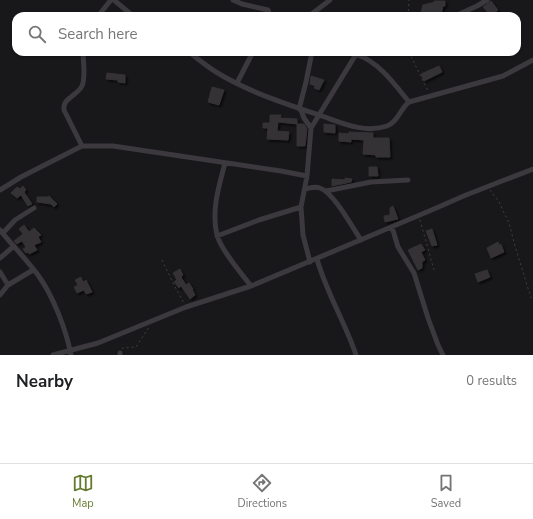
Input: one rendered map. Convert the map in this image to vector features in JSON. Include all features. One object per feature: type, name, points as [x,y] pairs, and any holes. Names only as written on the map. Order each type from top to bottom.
[{"type":"street","points":[[102,12],[113,0],[128,12]]},
{"type":"street","points":[[233,0],[242,4],[268,10],[269,12]]},
{"type":"street","points":[[314,12],[330,0]]},
{"type":"street","points":[[464,12],[487,0]]},
{"type":"street","points":[[82,146],[64,110],[64,106],[65,102],[79,90],[82,85],[84,75],[83,56]]},
{"type":"street","points":[[194,56],[220,75],[255,92],[338,122],[357,127],[374,129],[393,123],[409,102],[503,76],[533,60]]},
{"type":"street","points":[[237,83],[251,56]]},
{"type":"street","points":[[311,56],[300,109],[311,128]]},
{"type":"street","points":[[310,262],[303,235],[301,207],[307,176],[311,128],[355,56]]},
{"type":"street","points":[[360,56],[372,62],[394,84],[409,102]]},
{"type":"street","points":[[0,190],[21,177],[82,146],[113,146],[307,176]]},
{"type":"street","points":[[225,163],[215,204],[217,236],[225,250],[251,286]]},
{"type":"street","points":[[53,355],[70,353],[98,344],[186,307],[251,286],[466,195],[533,170]]},
{"type":"street","points":[[326,191],[371,182],[408,180]]},
{"type":"street","points":[[305,189],[312,187],[326,191],[333,198],[361,240]]},
{"type":"street","points":[[217,236],[259,220],[301,207]]},
{"type":"street","points":[[34,208],[1,231],[34,270],[45,286],[66,336],[70,353]]},
{"type":"street","points":[[392,227],[398,247],[414,273],[428,318],[443,355]]},
{"type":"street","points":[[0,258],[14,246]]},
{"type":"street","points":[[317,259],[326,286],[343,321],[356,355]]},
{"type":"street","points":[[0,295],[8,284],[34,270]]},
{"type":"street","points":[[0,272],[8,284]]},
{"type":"path","points":[[408,12],[409,0]]},
{"type":"path","points":[[411,56],[430,96]]},
{"type":"path","points":[[487,187],[499,202],[509,223],[514,246],[531,298]]},
{"type":"path","points":[[419,216],[423,236],[434,270]]},
{"type":"path","points":[[162,260],[186,307]]},
{"type":"path","points":[[120,354],[123,348],[136,347],[149,328],[151,321]]},
{"type":"building","points":[[434,1],[445,1],[445,6],[443,6],[442,12],[421,12],[423,5],[435,2]]},
{"type":"building","points":[[491,1],[498,10],[496,12],[487,12],[483,7]]},
{"type":"building","points":[[439,66],[442,72],[424,81],[421,74]]},
{"type":"building","points":[[107,73],[125,75],[125,83],[118,82],[118,80],[106,79]]},
{"type":"building","points":[[311,76],[324,80],[319,90],[310,84]]},
{"type":"building","points":[[212,87],[224,90],[219,105],[208,102]]},
{"type":"building","points":[[270,115],[281,115],[280,118],[297,119],[297,124],[278,122],[277,131],[289,132],[288,140],[267,139],[268,128],[263,128],[263,123],[270,123]]},
{"type":"building","points":[[297,124],[304,124],[307,129],[305,146],[297,146]]},
{"type":"building","points":[[324,124],[335,125],[335,133],[324,132]]},
{"type":"building","points":[[349,132],[373,133],[373,138],[389,138],[390,157],[376,157],[376,155],[363,154],[364,140],[351,139],[351,142],[339,141],[339,133],[349,134]]},
{"type":"building","points":[[369,167],[377,167],[378,176],[369,176]]},
{"type":"building","points":[[345,178],[352,179],[351,182],[332,186],[332,179],[345,180]]},
{"type":"building","points":[[23,186],[26,190],[24,192],[32,204],[28,206],[21,195],[17,198],[11,193],[17,187],[20,189]]},
{"type":"building","points":[[49,196],[57,204],[54,207],[51,204],[37,202],[37,197]]},
{"type":"building","points":[[393,206],[398,219],[385,222],[384,216],[390,215],[390,208]]},
{"type":"building","points":[[24,225],[29,232],[34,228],[41,235],[38,237],[41,242],[34,245],[37,250],[29,254],[23,249],[26,247],[22,241],[17,244],[14,241],[23,234],[19,229]]},
{"type":"building","points":[[432,229],[437,245],[432,246],[426,231]]},
{"type":"building","points":[[498,242],[499,245],[501,244],[504,252],[491,258],[487,248]]},
{"type":"building","points":[[421,244],[425,250],[421,252],[425,260],[422,262],[422,268],[418,270],[408,250]]},
{"type":"building","points":[[180,269],[183,275],[181,277],[186,285],[189,283],[195,295],[190,299],[181,286],[179,288],[174,282],[177,280],[173,273]]},
{"type":"building","points":[[487,270],[490,277],[478,282],[475,274]]},
{"type":"building","points":[[81,277],[83,282],[86,280],[92,292],[86,294],[84,290],[77,293],[74,287],[78,285],[75,280]]}]
